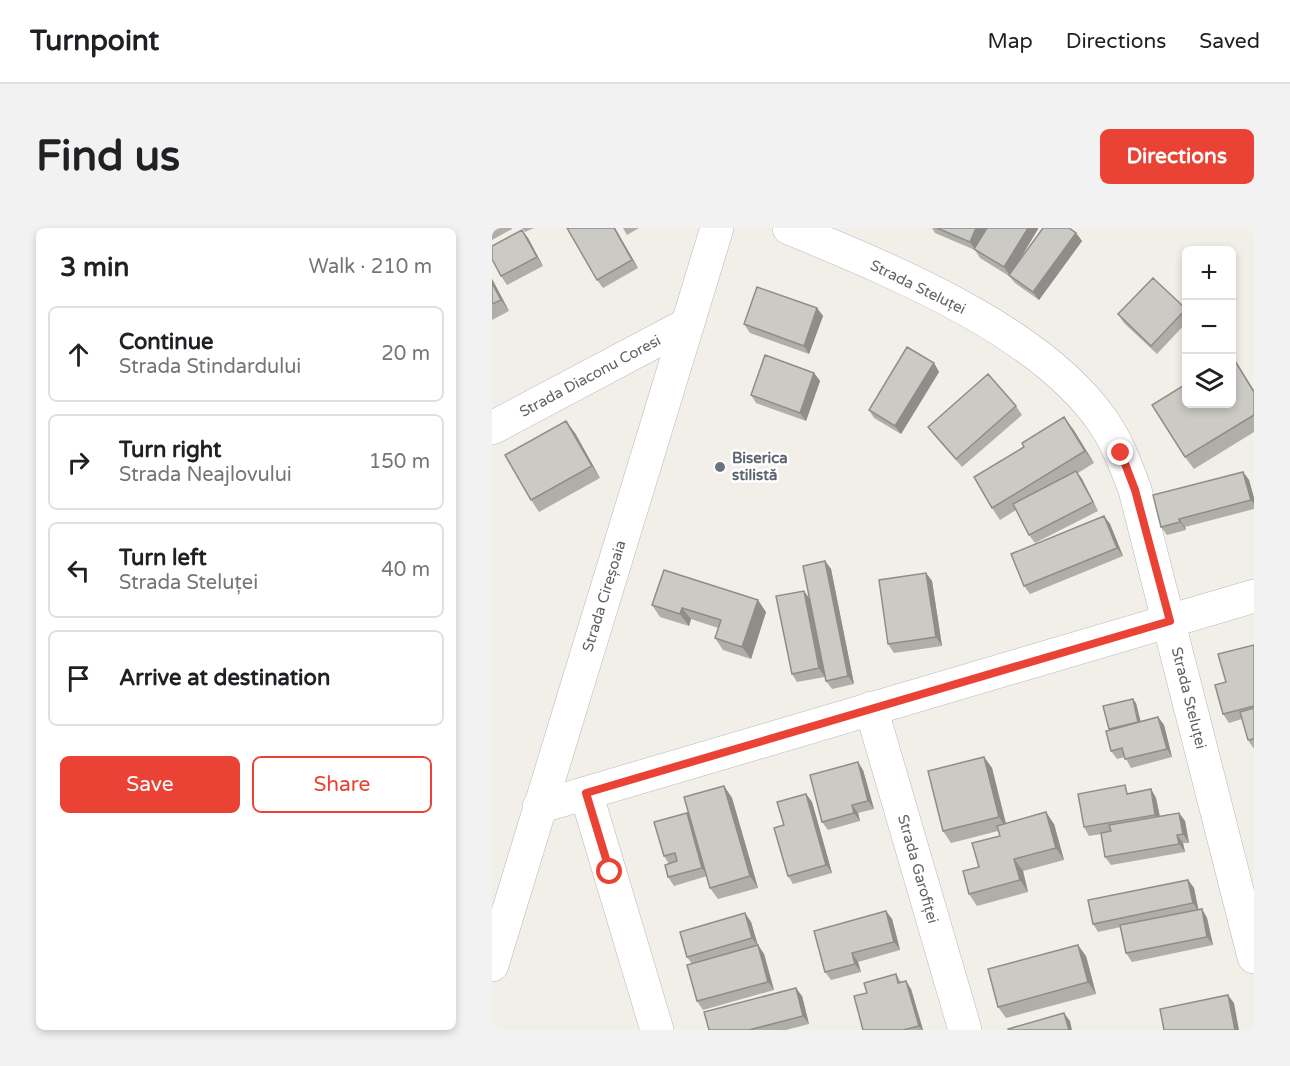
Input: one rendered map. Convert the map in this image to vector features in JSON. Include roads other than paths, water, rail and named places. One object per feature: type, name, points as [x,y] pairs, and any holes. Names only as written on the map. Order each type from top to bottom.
[{"type":"street","name":"Strada Cireșoaia","points":[[492,964],[717,228]]},
{"type":"street","name":"Strada Steluței","points":[[789,228],[950,299],[1031,351],[1078,392],[1104,423],[1121,453],[1135,490],[1254,957]]},
{"type":"street","name":"Strada Diaconu Coresi","points":[[492,428],[688,324]]},
{"type":"street","points":[[539,807],[1254,596]]},
{"type":"street","name":"Strada Garofiței","points":[[871,708],[965,1030]]},
{"type":"street","points":[[586,793],[657,1030]]},
{"type":"place","name":"Biserica stilistă","points":[[720,467]]}]
